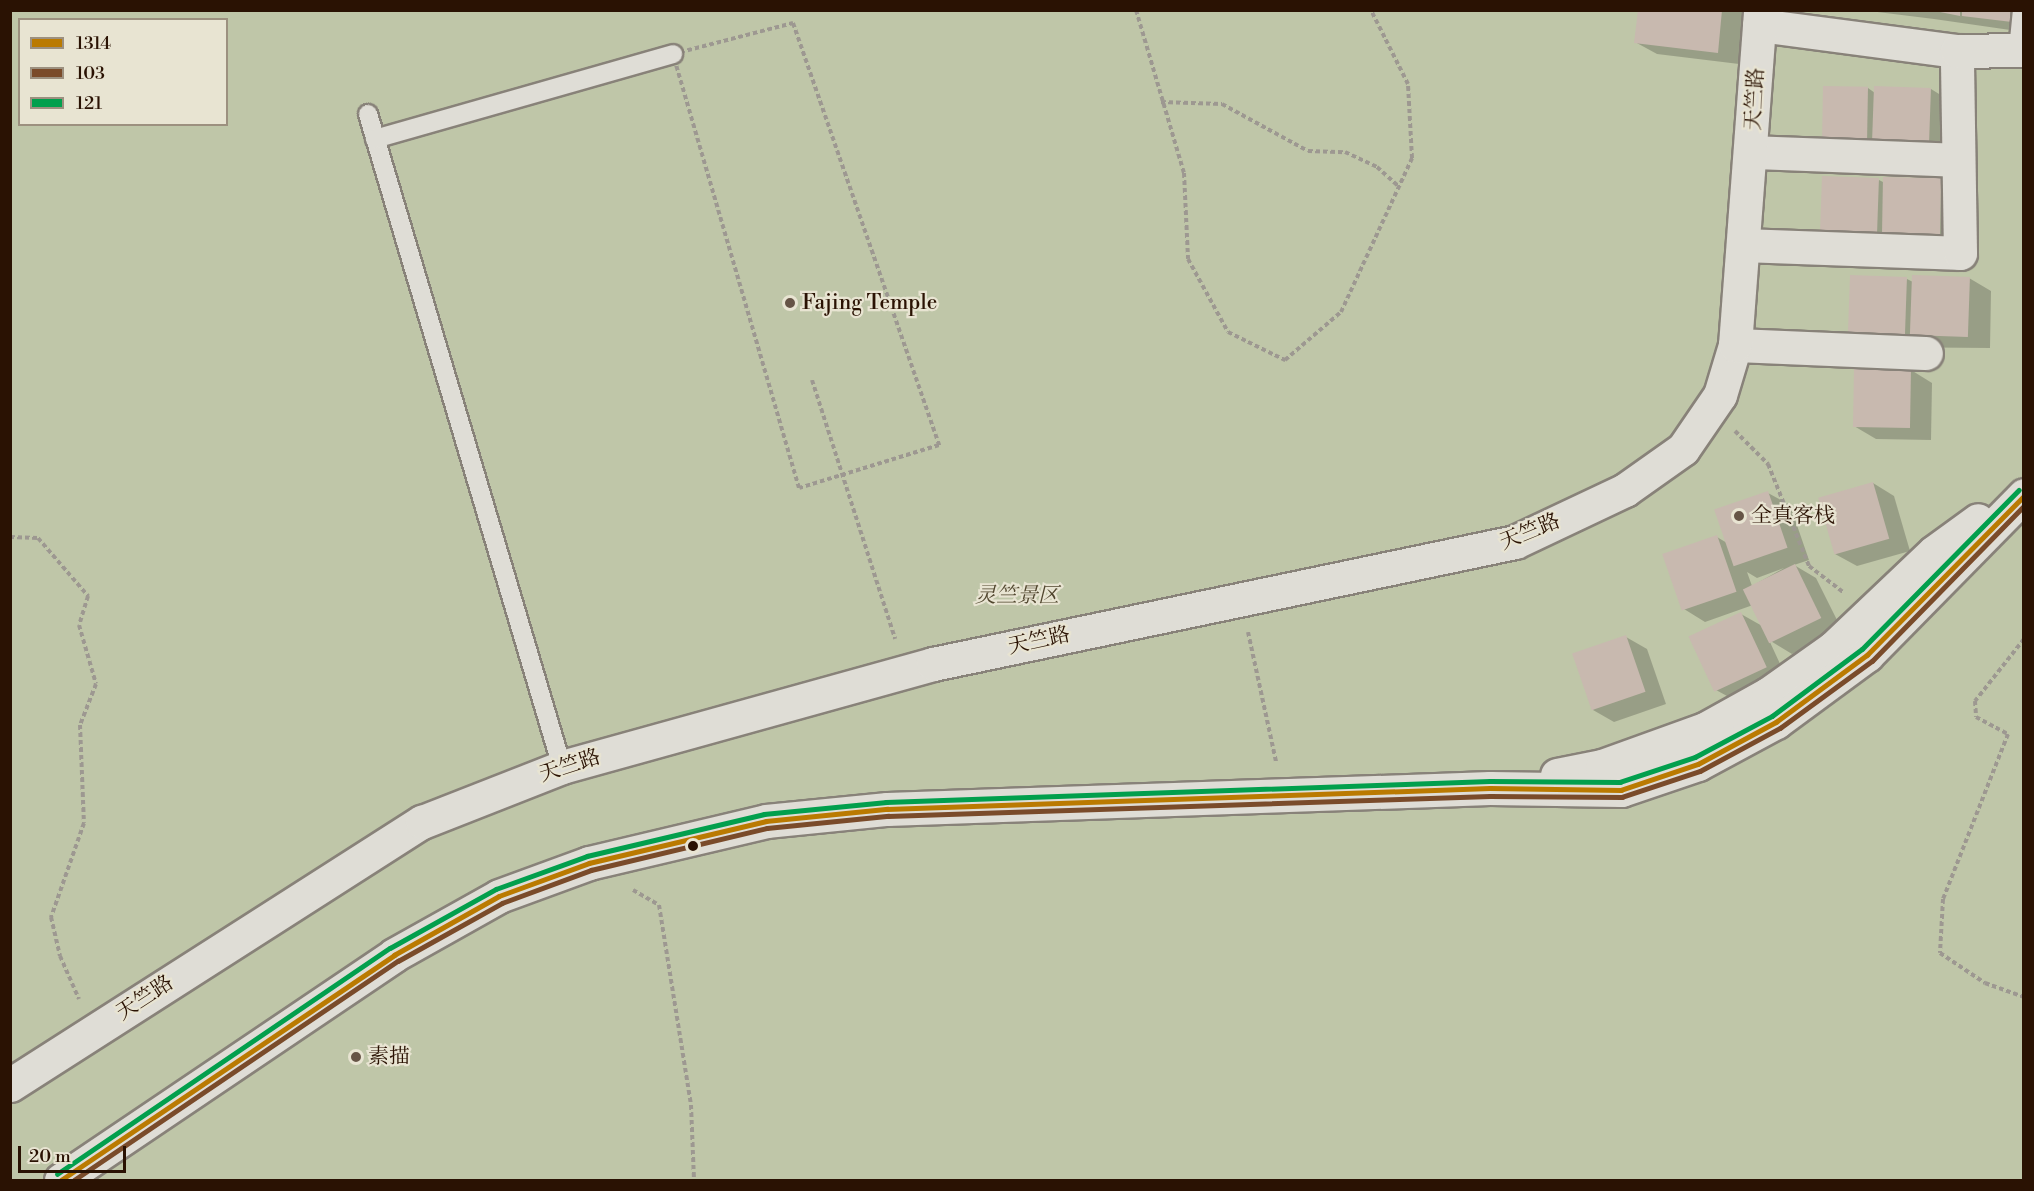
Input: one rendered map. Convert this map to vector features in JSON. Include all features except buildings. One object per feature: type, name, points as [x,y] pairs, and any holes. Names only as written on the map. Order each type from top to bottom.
[{"type":"street","points":[[1760,18],[1957,51],[2021,50]]},
{"type":"street","name":"天竺路","points":[[10,1085],[422,822],[562,767],[905,671],[1515,542],[1624,490],[1683,449],[1720,395],[1735,345],[1745,245],[1760,18]]},
{"type":"street","points":[[1745,245],[1960,253],[1957,51]]},
{"type":"street","points":[[1752,152],[1958,160]]},
{"type":"street","points":[[1735,345],[1926,353]]},
{"type":"street","points":[[1490,788],[1602,766],[1705,729],[1768,694],[1833,648],[1934,552],[2024,488]]},
{"type":"street","points":[[61,1180],[393,954],[499,896],[589,863],[766,821],[887,809],[1490,788],[1621,790],[1698,764],[1776,722],[1867,655],[2024,495]]},
{"type":"lane","points":[[2021,50],[2022,10]]},
{"type":"lane","points":[[375,139],[673,54]]},
{"type":"lane","points":[[368,114],[562,767]]},
{"type":"path","points":[[1136,10],[1161,102],[1184,173],[1188,258],[1228,332],[1285,360],[1341,312],[1412,158],[1408,84],[1371,10]]},
{"type":"path","points":[[792,24],[939,445],[842,475],[800,488],[673,54],[792,24]]},
{"type":"path","points":[[1161,102],[1222,104],[1308,151],[1345,152],[1377,166],[1399,187]]},
{"type":"path","points":[[812,380],[905,671]]},
{"type":"path","points":[[1712,407],[1768,464],[1809,566],[1871,614]]},
{"type":"path","points":[[10,537],[38,538],[88,596],[79,625],[96,684],[80,725],[84,823],[51,917],[60,956],[93,1032]]},
{"type":"path","points":[[1240,599],[1283,795]]},
{"type":"path","points":[[2024,639],[1975,701],[1976,717],[2008,734],[1943,899],[1940,953],[1985,983],[2024,997]]},
{"type":"path","points":[[589,863],[659,906],[691,1105],[694,1180]]},
{"type":"green space","name":"灵竺景区","points":[[10,11],[2023,11],[2023,1180],[11,1180]]},
{"type":"transit line","name":"121","points":[[57,1174],[390,948],[496,889],[587,856],[764,814],[886,802],[1490,781],[1620,782],[1695,757],[1772,716],[1862,649],[2019,490]]},
{"type":"transit line","name":"1314","points":[[61,1180],[394,955],[499,896],[589,863],[766,821],[887,809],[1490,788],[1621,790],[1698,764],[1776,722],[1867,655],[2024,496]]},
{"type":"transit line","name":"103","points":[[74,1180],[398,961],[502,903],[591,870],[767,828],[888,816],[1490,796],[1622,797],[1700,771],[1780,728],[1872,661],[2024,506]]},
{"type":"place","name":"Fajing Temple","points":[[790,303]]},
{"type":"place","name":"全真客栈","points":[[1739,516]]},
{"type":"place","name":"素描","points":[[356,1057]]}]
